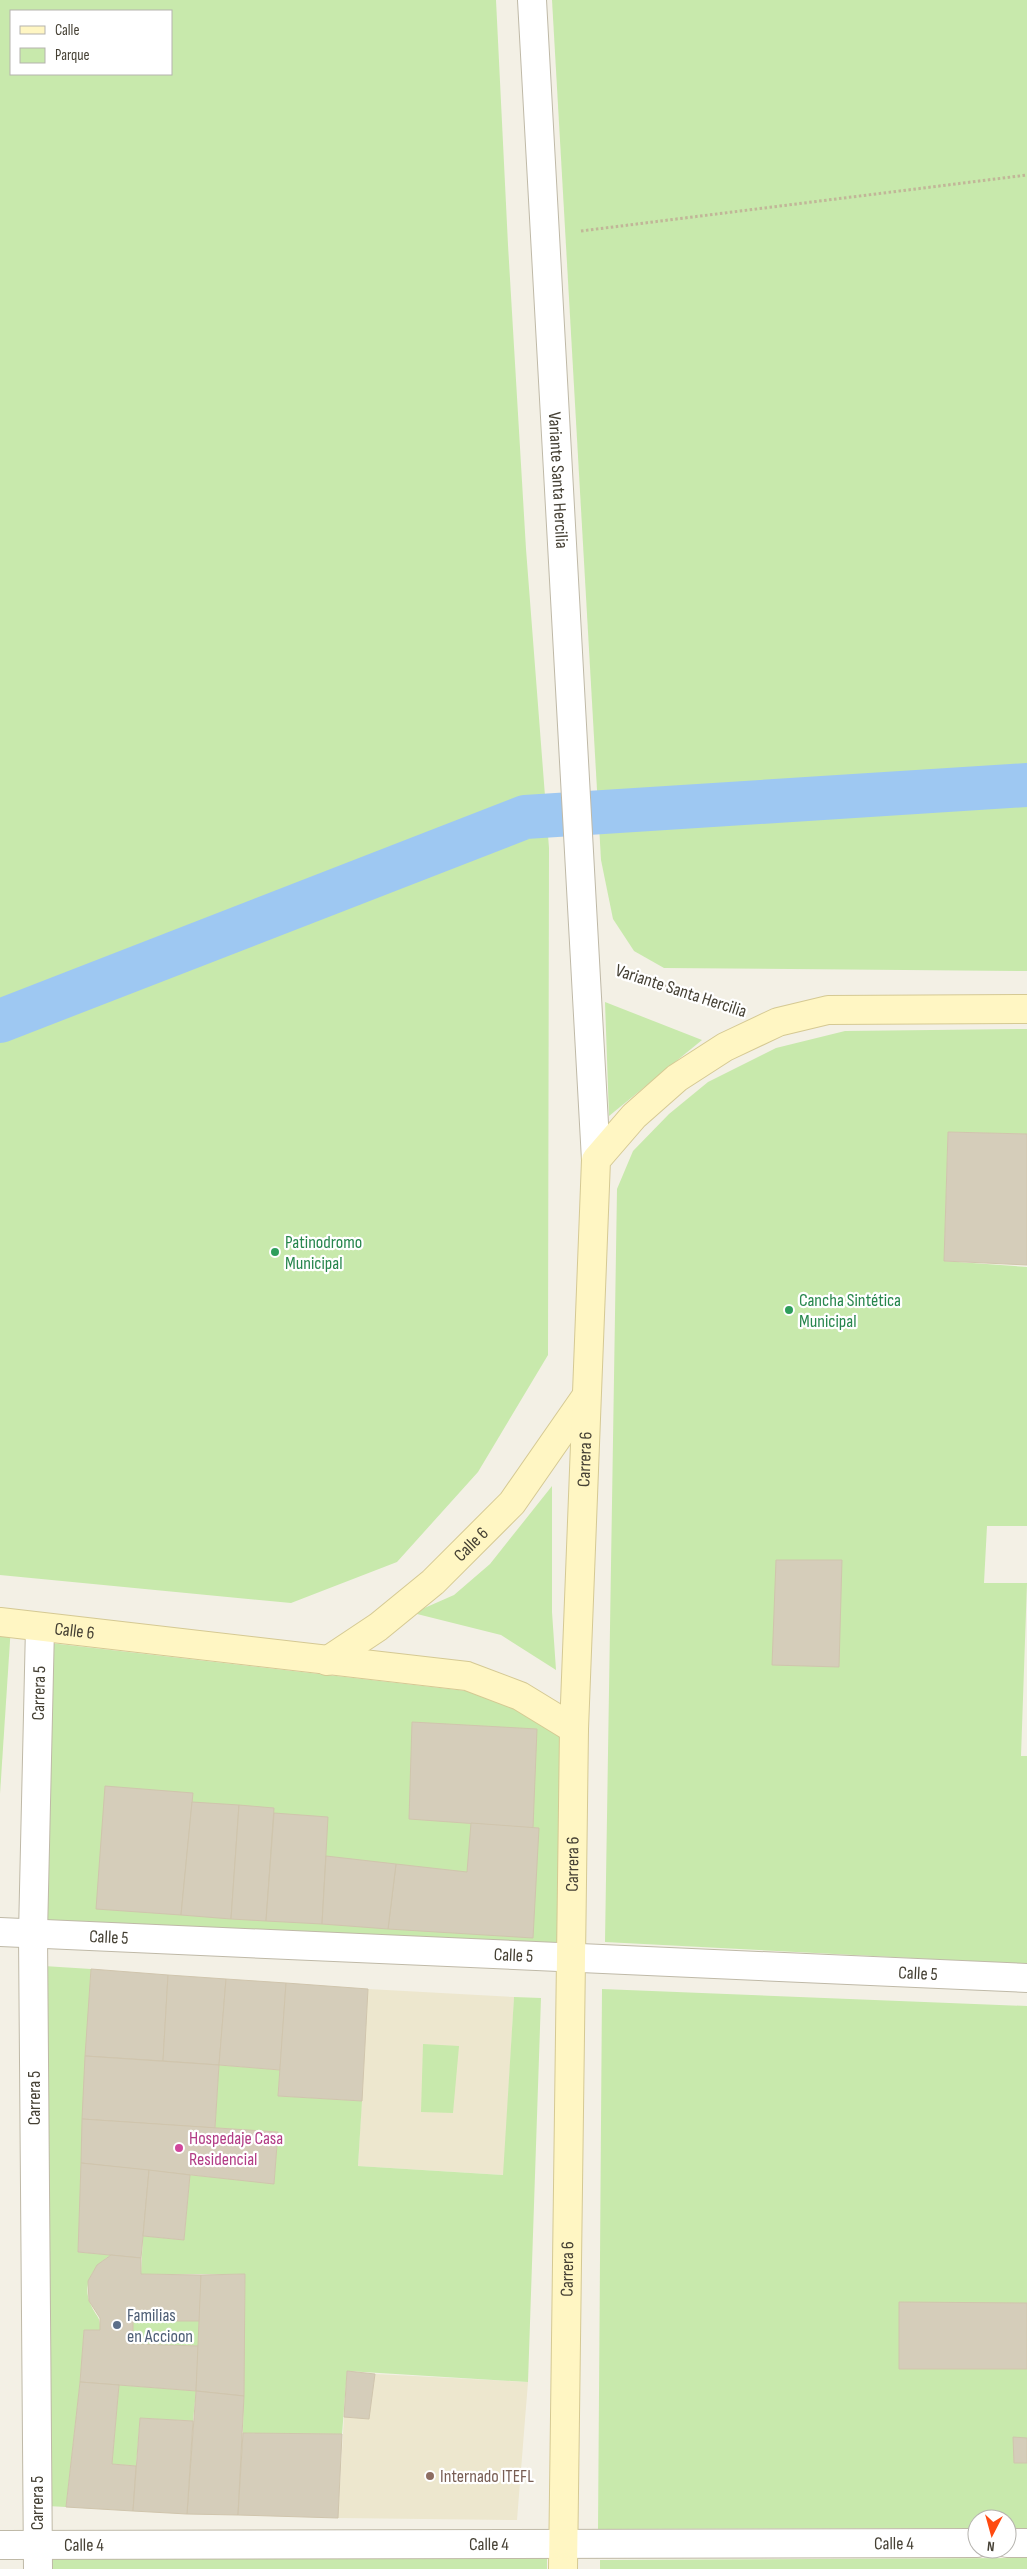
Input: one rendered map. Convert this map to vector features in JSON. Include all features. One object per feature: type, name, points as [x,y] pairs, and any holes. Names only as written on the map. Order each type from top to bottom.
[{"type":"street","name":"Variante Santa Hercilia","points":[[532,0],[596,1160]]},
{"type":"street","points":[[596,1160],[634,1116],[677,1078],[725,1047],[778,1022],[828,1010],[1027,1009]]},
{"type":"street","name":"Carrera 6","points":[[563,2556],[574,1729],[585,1398],[596,1160]]},
{"type":"street","name":"Calle 6","points":[[327,1661],[378,1627],[433,1582],[512,1503],[585,1398]]},
{"type":"street","name":"Calle 6","points":[[0,1622],[467,1676],[520,1696],[574,1729]]},
{"type":"street","name":"Carrera 5","points":[[38,2557],[33,1934],[40,1627]]},
{"type":"street","name":"Calle 5","points":[[0,1932],[1027,1978]]},
{"type":"street","name":"Calle 4","points":[[0,2545],[38,2557],[563,2556],[967,2543]]},
{"type":"path","points":[[545,236],[1027,175]]},
{"type":"path","name":"Variante Santa Hercilia","points":[[585,960],[778,1022]]},
{"type":"shaded area","points":[[368,1989],[514,1997],[504,2175],[358,2166]]},
{"type":"shaded area","name":"Internado ITEFL","points":[[375,2374],[528,2382],[517,2520],[338,2518],[344,2417],[369,2419]]},
{"type":"green space","points":[[0,0],[496,0],[526,549],[549,848],[548,1355],[478,1472],[397,1562],[291,1603],[0,1575]]},
{"type":"green space","points":[[552,0],[1027,0],[1027,971],[664,968],[634,951],[613,919],[601,860]]},
{"type":"green space","points":[[605,1002],[702,1040],[609,1116]]},
{"type":"green space","points":[[1027,1029],[1027,1134],[948,1132],[944,1261],[1027,1267],[1027,1526],[987,1526],[984,1583],[1027,1583],[1021,1756],[1027,1756],[1027,1964],[605,1942],[617,1189],[633,1151],[669,1114],[708,1082],[776,1048],[845,1031]]},
{"type":"green space","points":[[552,1486],[552,1612],[556,1670],[501,1635],[413,1613],[454,1595],[490,1564]]},
{"type":"green space","points":[[0,1625],[11,1626],[0,1794]]},
{"type":"green space","points":[[50,1643],[467,1691],[515,1707],[561,1731],[558,1948],[47,1923]]},
{"type":"green space","points":[[44,1966],[91,1969],[78,2252],[111,2255],[94,2270],[88,2283],[88,2297],[99,2319],[100,2330],[84,2330],[66,2507],[47,2506]]},
{"type":"green space","points":[[602,1989],[1027,2006],[1027,2528],[1017,2528],[1017,2509],[967,2509],[967,2528],[598,2529]]},
{"type":"green space","points":[[514,1997],[541,1998],[528,2382],[347,2371],[342,2434],[243,2433],[245,2274],[141,2274],[143,2236],[184,2240],[190,2175],[274,2183],[278,2132],[215,2128],[219,2065],[280,2070],[278,2096],[362,2101],[358,2166],[503,2175]]},
{"type":"green space","points":[[423,2044],[459,2046],[453,2113],[421,2112]]},
{"type":"green space","points":[[133,2321],[200,2321],[199,2346],[133,2344]]},
{"type":"green space","points":[[119,2385],[196,2391],[193,2421],[140,2418],[136,2466],[112,2464]]},
{"type":"green space","points":[[547,2556],[547,2569],[49,2569],[49,2559]]},
{"type":"green space","points":[[1027,2558],[1027,2569],[600,2569],[600,2560]]},
{"type":"building","points":[[948,1132],[1027,1134],[1027,1265],[944,1261]]},
{"type":"building","points":[[776,1560],[842,1560],[839,1667],[772,1665]]},
{"type":"building","points":[[412,1722],[537,1729],[533,1828],[409,1819]]},
{"type":"building","points":[[105,1786],[193,1793],[181,1915],[96,1909]]},
{"type":"building","points":[[192,1802],[239,1805],[231,1919],[181,1915]]},
{"type":"building","points":[[239,1805],[274,1808],[266,1921],[231,1919]]},
{"type":"building","points":[[274,1813],[328,1817],[322,1924],[266,1921]]},
{"type":"building","points":[[471,1823],[539,1828],[533,1938],[388,1929],[396,1864],[467,1872]]},
{"type":"building","points":[[326,1856],[396,1864],[388,1929],[322,1924]]},
{"type":"building","points":[[91,1969],[168,1975],[163,2061],[85,2056]]},
{"type":"building","points":[[168,1975],[226,1979],[219,2065],[163,2061]]},
{"type":"building","points":[[226,1979],[286,1983],[280,2070],[219,2065]]},
{"type":"building","points":[[286,1983],[368,1989],[362,2101],[278,2096]]},
{"type":"building","name":"Hospedaje Casa Residencial","points":[[85,2056],[219,2065],[215,2128],[82,2119]]},
{"type":"building","name":"Hospedaje Casa Residencial","points":[[82,2119],[278,2132],[274,2184],[81,2163]]},
{"type":"building","points":[[81,2163],[149,2170],[141,2258],[78,2252]]},
{"type":"building","points":[[149,2170],[190,2175],[184,2240],[143,2236]]},
{"type":"building","name":"Familias en Accioon","points":[[111,2255],[141,2258],[141,2274],[201,2275],[200,2321],[133,2321],[133,2344],[199,2346],[196,2391],[80,2382],[84,2330],[100,2330],[100,2318],[89,2301],[88,2281],[97,2265]]},
{"type":"building","points":[[245,2274],[244,2396],[196,2391],[201,2275]]},
{"type":"building","points":[[899,2302],[1027,2303],[1027,2369],[899,2369]]},
{"type":"building","points":[[347,2371],[375,2374],[369,2419],[344,2417]]},
{"type":"building","points":[[80,2382],[119,2385],[112,2464],[136,2466],[133,2511],[66,2507]]},
{"type":"building","points":[[196,2391],[244,2396],[238,2515],[187,2514]]},
{"type":"building","points":[[140,2418],[193,2421],[187,2514],[133,2511]]},
{"type":"building","points":[[243,2433],[342,2434],[338,2518],[238,2515]]},
{"type":"building","points":[[1013,2437],[1027,2438],[1027,2463],[1014,2463]]},
{"type":"waterway","points":[[0,1021],[525,817],[1027,785]]},
{"type":"place","name":"Patinodromo Municipal","points":[[275,1252]]},
{"type":"place","name":"Cancha Sintética Municipal","points":[[789,1310]]},
{"type":"place","name":"Hospedaje Casa Residencial","points":[[179,2148]]},
{"type":"place","name":"Familias en Accioon","points":[[117,2325]]},
{"type":"place","name":"Internado ITEFL","points":[[430,2476]]}]
